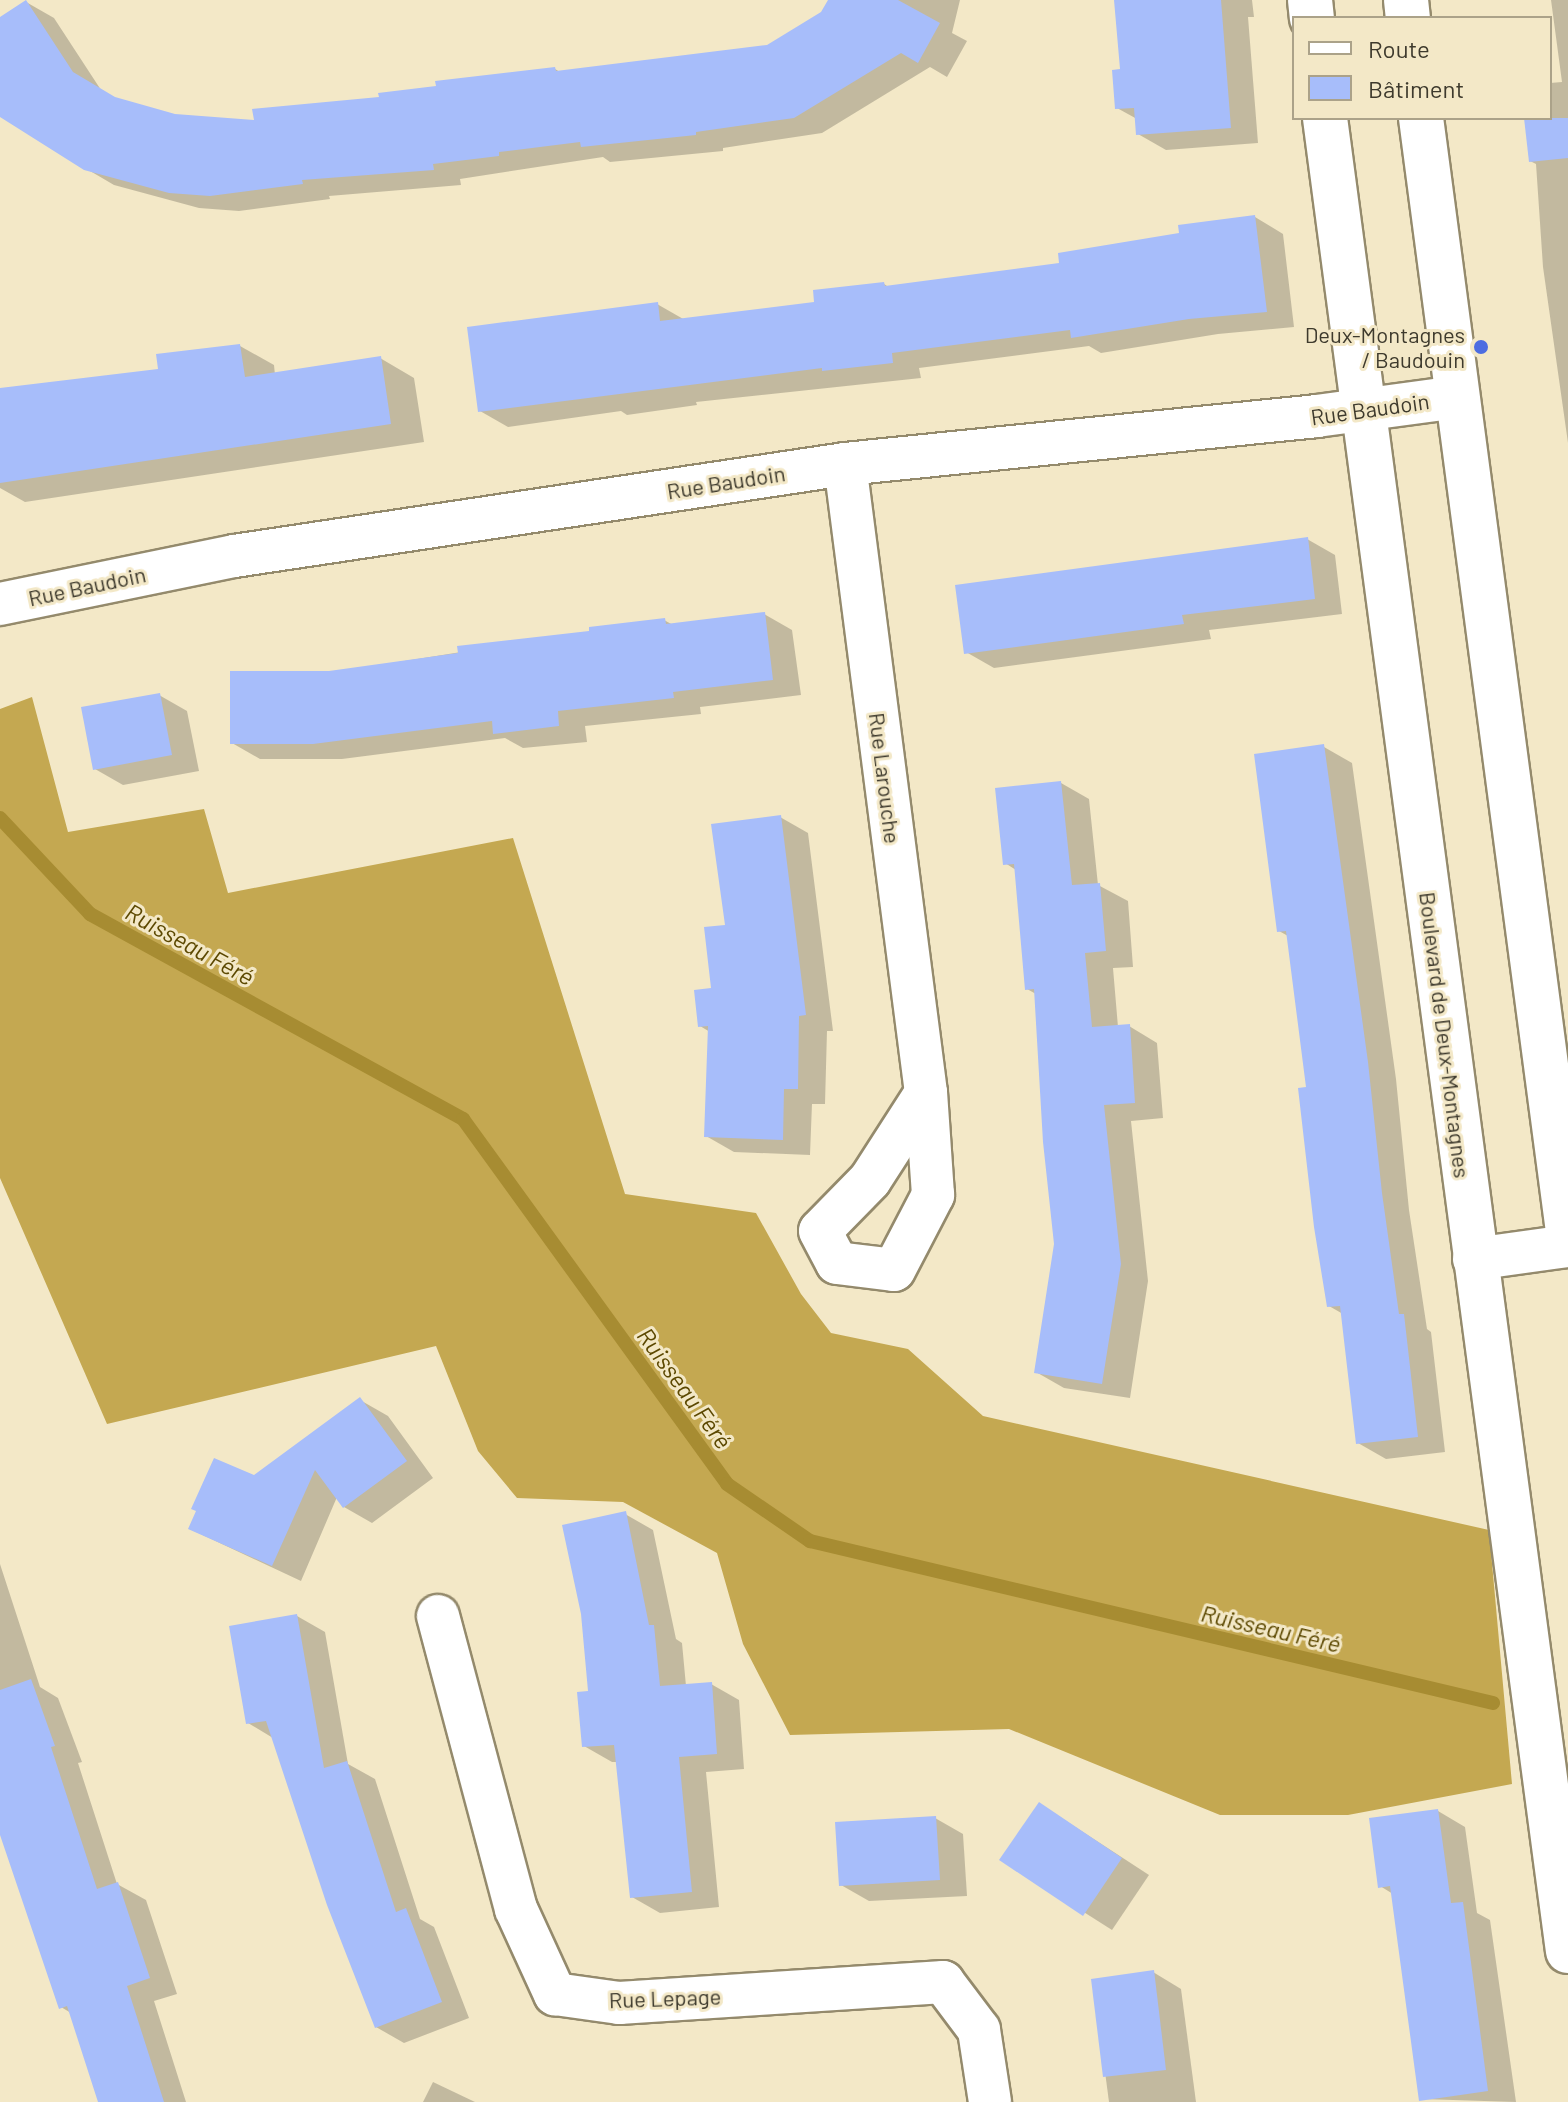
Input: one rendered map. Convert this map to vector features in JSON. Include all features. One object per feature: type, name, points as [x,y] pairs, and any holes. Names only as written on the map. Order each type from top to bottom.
[{"type":"street","name":"Boulevard de Deux-Montagnes","points":[[1325,120],[1474,1259],[1563,1870],[1568,1951]]},
{"type":"street","points":[[1421,120],[1568,1231]]},
{"type":"street","name":"Rue Baudoin","points":[[0,604],[234,556],[845,464],[1364,411],[1458,397]]},
{"type":"street","name":"Rue Larouche","points":[[845,464],[926,1093]]},
{"type":"street","points":[[1474,1259],[1568,1246]]},
{"type":"street","name":"Rue Lepage","points":[[438,1616],[516,1909],[555,1994],[619,2003],[943,1982],[979,2030],[990,2102]]},
{"type":"shaded area","points":[[32,697],[68,832],[204,809],[228,893],[513,838],[625,1194],[756,1213],[801,1294],[831,1333],[908,1349],[983,1416],[1489,1530],[1512,1784],[1348,1815],[1220,1815],[1009,1729],[790,1735],[743,1644],[717,1553],[623,1502],[517,1498],[478,1451],[436,1346],[107,1424],[0,1178],[0,709]]},
{"type":"building","points":[[26,0],[73,72],[115,97],[175,114],[254,120],[252,109],[379,97],[378,93],[436,86],[435,81],[555,67],[556,71],[767,45],[821,12],[828,0],[898,0],[940,23],[918,63],[901,53],[794,118],[696,132],[696,135],[581,147],[580,142],[499,152],[499,156],[433,164],[434,170],[302,180],[303,184],[210,196],[169,193],[84,170],[0,117],[0,17]]},
{"type":"building","points":[[1114,0],[1221,0],[1231,128],[1136,135],[1134,108],[1115,109],[1112,70],[1120,69]]},
{"type":"building","points":[[1568,118],[1568,158],[1529,162],[1524,120]]},
{"type":"building","points":[[1255,215],[1267,312],[1189,319],[1071,338],[1070,330],[892,353],[893,363],[822,371],[822,368],[478,412],[467,327],[658,302],[660,321],[814,302],[813,290],[884,282],[885,286],[1059,263],[1058,253],[1179,233],[1178,225]]},
{"type":"building","points":[[240,344],[245,377],[381,356],[391,424],[0,483],[0,388],[158,369],[156,354]]},
{"type":"building","points":[[1308,537],[1315,599],[1182,615],[1184,624],[964,654],[955,585]]},
{"type":"building","points":[[765,612],[773,680],[673,692],[674,698],[558,711],[559,726],[493,734],[492,721],[313,744],[230,744],[230,671],[329,671],[458,653],[457,646],[589,631],[589,627],[665,618],[666,624]]},
{"type":"building","points":[[160,693],[172,755],[93,770],[81,707]]},
{"type":"building","points":[[1324,744],[1368,1062],[1382,1193],[1399,1314],[1404,1314],[1418,1437],[1356,1444],[1340,1306],[1327,1307],[1314,1227],[1298,1088],[1306,1087],[1286,931],[1277,932],[1254,754]]},
{"type":"building","points":[[1061,781],[1072,885],[1100,883],[1106,951],[1085,953],[1092,1027],[1130,1024],[1135,1103],[1104,1105],[1121,1264],[1102,1384],[1034,1373],[1054,1244],[1043,1142],[1034,989],[1025,990],[1014,864],[1003,865],[995,788]]},
{"type":"building","points":[[781,815],[806,1015],[799,1016],[798,1089],[784,1089],[783,1140],[704,1137],[708,1026],[698,1027],[694,990],[711,988],[704,927],[725,925],[711,824]]},
{"type":"building","points":[[360,1397],[407,1461],[343,1508],[315,1470],[272,1566],[188,1529],[196,1511],[191,1509],[214,1458],[254,1475]]},
{"type":"building","points":[[626,1511],[649,1625],[654,1625],[660,1686],[712,1682],[717,1754],[679,1757],[692,1892],[630,1898],[614,1745],[582,1747],[577,1692],[588,1691],[581,1614],[562,1525]]},
{"type":"building","points":[[297,1614],[324,1768],[347,1761],[396,1912],[406,1908],[442,2002],[375,2028],[327,1905],[266,1721],[246,1724],[229,1626]]},
{"type":"building","points":[[31,1679],[55,1746],[51,1747],[97,1889],[118,1882],[150,1978],[127,1986],[164,2102],[98,2102],[67,2006],[59,2009],[0,1835],[0,1690]]},
{"type":"building","points":[[1039,1802],[1122,1858],[1083,1916],[999,1860]]},
{"type":"building","points":[[1438,1809],[1451,1903],[1463,1902],[1488,2091],[1419,2101],[1390,1886],[1378,1888],[1369,1818]]},
{"type":"building","points":[[936,1816],[940,1880],[839,1886],[835,1822]]},
{"type":"building","points":[[1154,1970],[1166,2070],[1103,2077],[1091,1979]]},
{"type":"waterway","name":"Ruisseau Féré","points":[[0,818],[90,914],[463,1119],[727,1484],[810,1541],[1493,1703]]},
{"type":"place","name":"Deux-Montagnes / Baudouin","points":[[1481,347]]}]
